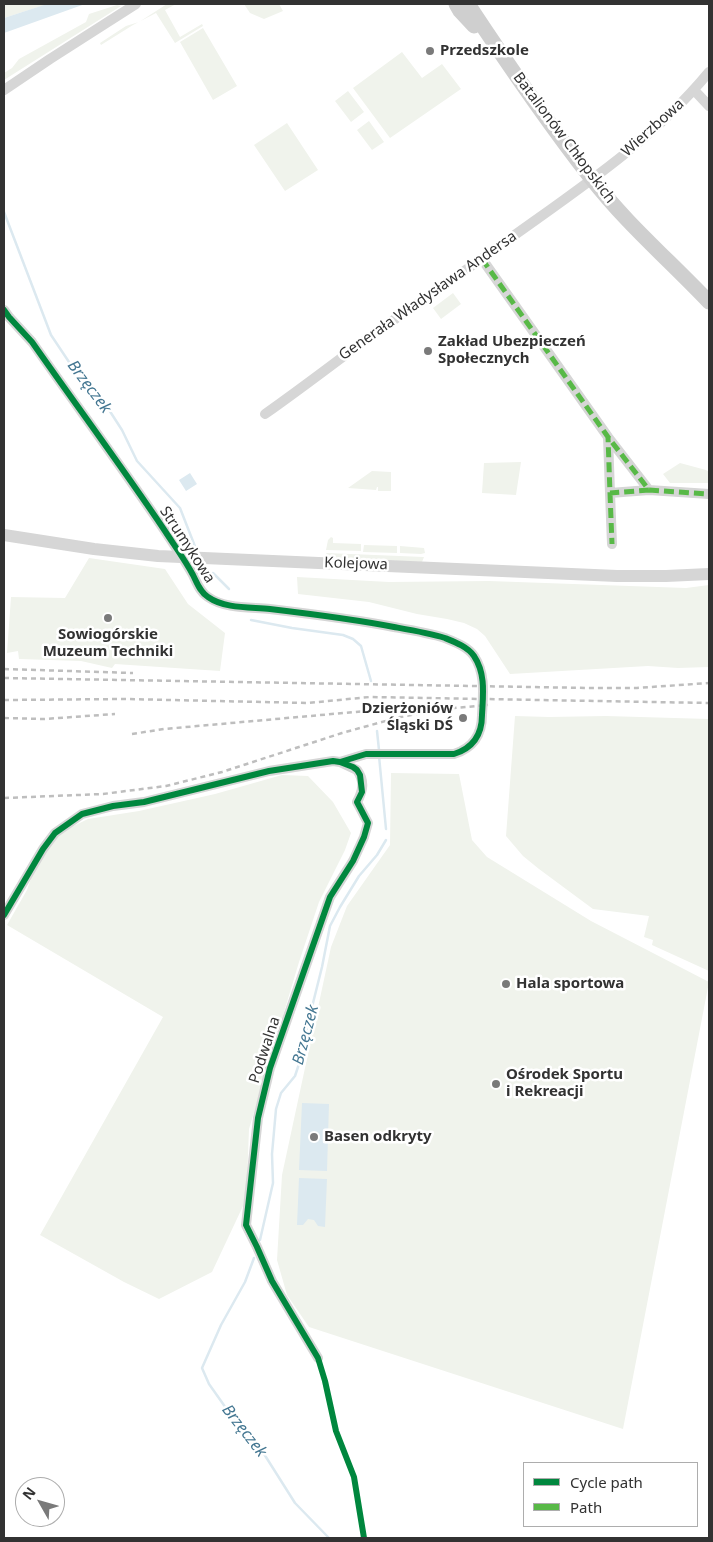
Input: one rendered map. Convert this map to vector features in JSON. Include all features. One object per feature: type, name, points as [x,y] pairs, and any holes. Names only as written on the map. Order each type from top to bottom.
[{"type":"main road","name":"Batalionów Chłopskich","points":[[456,4],[504,58]]},
{"type":"main road","name":"Batalionów Chłopskich","points":[[468,4],[504,58],[591,179],[625,217],[709,302]]},
{"type":"street","points":[[4,90],[50,58],[136,4]]},
{"type":"street","name":"Wierzbowa","points":[[591,179],[613,164],[656,129],[709,72]]},
{"type":"street","points":[[694,90],[709,106]]},
{"type":"street","name":"Generała Władysława Andersa","points":[[265,414],[591,179]]},
{"type":"street","points":[[482,259],[608,437],[649,490]]},
{"type":"street","name":"Strumykowa","points":[[5,316],[32,342],[164,531],[199,588],[208,598],[228,605],[333,617],[408,630],[444,638],[461,645],[471,652],[481,671],[483,680],[482,718],[476,741],[465,750],[459,752],[440,754],[366,754],[340,762]]},
{"type":"street","points":[[608,437],[612,544]]},
{"type":"street","points":[[610,492],[649,490],[709,494]]},
{"type":"street","name":"Kolejowa","points":[[4,535],[94,549],[181,557],[617,576],[709,574]]},
{"type":"street","points":[[4,915],[43,849],[55,833],[82,814],[113,806],[144,802],[269,771],[327,762],[340,762]]},
{"type":"street","name":"Podwalna","points":[[318,1358],[272,1281],[246,1225],[258,1118],[270,1068],[330,897],[353,861],[368,823],[357,802],[362,792],[360,775],[357,770],[340,762]]},
{"type":"shaded area","points":[[4,4],[48,4],[4,18]]},
{"type":"shaded area","points":[[47,4],[85,4],[4,33],[4,18]]},
{"type":"shaded area","points":[[167,4],[176,4],[165,10],[180,37],[202,24],[203,26],[175,43],[156,13],[140,21]]},
{"type":"shaded area","points":[[244,4],[279,4],[283,11],[264,19],[250,13]]},
{"type":"shaded area","points":[[117,5],[121,6],[4,80],[4,73],[12,68],[19,59],[86,22],[89,14]]},
{"type":"shaded area","points":[[138,22],[101,45],[100,43],[126,26]]},
{"type":"shaded area","points":[[203,28],[237,86],[213,100],[180,42]]},
{"type":"shaded area","points":[[402,52],[422,78],[442,64],[461,89],[390,138],[353,88]]},
{"type":"shaded area","points":[[348,91],[364,112],[351,122],[335,101]]},
{"type":"shaded area","points":[[369,121],[384,142],[372,150],[357,130]]},
{"type":"shaded area","points":[[287,123],[318,170],[285,191],[254,145]]},
{"type":"shaded area","points":[[453,293],[461,304],[441,319],[433,308]]},
{"type":"shaded area","points":[[521,462],[516,495],[482,493],[484,463]]},
{"type":"shaded area","points":[[680,463],[709,472],[709,483],[670,483],[663,474]]},
{"type":"shaded area","points":[[372,471],[391,472],[391,491],[378,491],[378,487],[376,490],[348,488]]},
{"type":"shaded area","points":[[190,473],[197,484],[186,491],[179,480]]},
{"type":"shaded area","points":[[331,537],[333,538],[333,543],[361,544],[361,551],[326,550],[328,540]]},
{"type":"shaded area","points":[[364,545],[397,546],[397,553],[363,552]]},
{"type":"shaded area","points":[[400,546],[424,548],[425,553],[400,553]]},
{"type":"shaded area","points":[[326,553],[424,557],[422,562],[330,558]]},
{"type":"shaded area","name":"Sowiogórskie Muzeum Techniki","points":[[89,558],[165,569],[188,604],[225,633],[220,671],[115,664],[112,668],[81,661],[19,659],[18,651],[7,653],[11,597],[65,598]]},
{"type":"shaded area","points":[[297,577],[389,582],[489,581],[686,588],[709,585],[709,667],[678,668],[648,666],[510,674],[485,636],[477,629],[464,623],[369,602],[298,594]]},
{"type":"shaded area","points":[[515,716],[709,719],[709,971],[652,945],[653,940],[644,937],[649,916],[593,909],[523,856],[506,836]]},
{"type":"shaded area","name":"Ośrodek Sportu i Rekreacji","points":[[391,773],[459,774],[472,840],[487,857],[591,921],[709,982],[623,1429],[309,1327],[287,1295],[277,1260],[282,1175],[331,947],[347,906],[390,845]]},
{"type":"shaded area","points":[[282,775],[308,776],[333,802],[351,833],[345,850],[319,902],[249,1129],[247,1181],[243,1206],[212,1272],[159,1299],[124,1282],[40,1235],[163,1017],[7,925],[27,890],[38,858],[63,831],[88,819],[139,811],[215,794]]},
{"type":"shaded area","name":"Basen odkryty","points":[[302,1103],[329,1104],[327,1171],[299,1170]]},
{"type":"shaded area","points":[[299,1178],[327,1179],[325,1227],[318,1226],[314,1220],[308,1219],[303,1225],[297,1225]]},
{"type":"waterway","name":"Brzęczek","points":[[4,212],[51,335],[75,371],[100,396],[122,430],[137,461],[180,508],[196,549]]},
{"type":"waterway","name":"Brzęczek","points":[[213,573],[229,589]]},
{"type":"waterway","name":"Brzęczek","points":[[251,620],[343,635],[353,639],[361,646],[371,681]]},
{"type":"waterway","name":"Brzęczek","points":[[377,731],[379,750]]},
{"type":"waterway","name":"Brzęczek","points":[[379,756],[386,829]]},
{"type":"waterway","name":"Brzęczek","points":[[260,1240],[273,1183],[272,1154],[276,1109],[281,1093],[295,1076],[306,1043],[307,1027],[330,926],[359,876],[377,855],[386,840]]},
{"type":"waterway","name":"Brzęczek","points":[[254,1258],[245,1282],[221,1325],[202,1368],[209,1384],[233,1418],[259,1446],[295,1503],[329,1538]]},
{"type":"railway","points":[[4,669],[133,673]]},
{"type":"railway","points":[[4,678],[589,688],[637,688],[709,683]]},
{"type":"railway","points":[[4,700],[125,699],[308,703],[370,697],[709,703]]},
{"type":"railway","points":[[132,734],[164,729],[433,705]]},
{"type":"railway","points":[[4,798],[103,794],[166,786],[222,772],[342,733],[400,717],[444,709],[488,705]]},
{"type":"railway","points":[[4,718],[44,719],[115,714]]},
{"type":"marked path","points":[[482,259],[608,437],[649,490],[610,493],[608,437]]},
{"type":"marked path","points":[[649,490],[709,494]]},
{"type":"marked path","points":[[610,493],[612,544]]},
{"type":"cycle path","points":[[4,310],[32,342],[149,507],[205,595],[230,606],[332,617],[426,633],[457,643],[474,656],[482,677],[482,722],[475,740],[466,748],[454,754],[366,754],[340,762]]},
{"type":"cycle path","points":[[4,915],[43,849],[55,833],[82,814],[113,806],[144,802],[269,771],[333,761],[353,767],[360,775],[362,792],[357,802],[368,823],[353,861],[330,897],[270,1068],[258,1118],[246,1225],[272,1281],[318,1358],[336,1431],[354,1477],[364,1538]]},
{"type":"place","name":"Przedszkole","points":[[430,51]]},
{"type":"place","name":"Zakład Ubezpieczeń Społecznych","points":[[428,351]]},
{"type":"place","name":"Sowiogórskie Muzeum Techniki","points":[[108,618]]},
{"type":"place","name":"Dzierżoniów Śląski DŚ","points":[[463,718]]},
{"type":"place","name":"Hala sportowa","points":[[506,984]]},
{"type":"place","name":"Ośrodek Sportu i Rekreacji","points":[[496,1084]]},
{"type":"place","name":"Basen odkryty","points":[[314,1137]]}]
